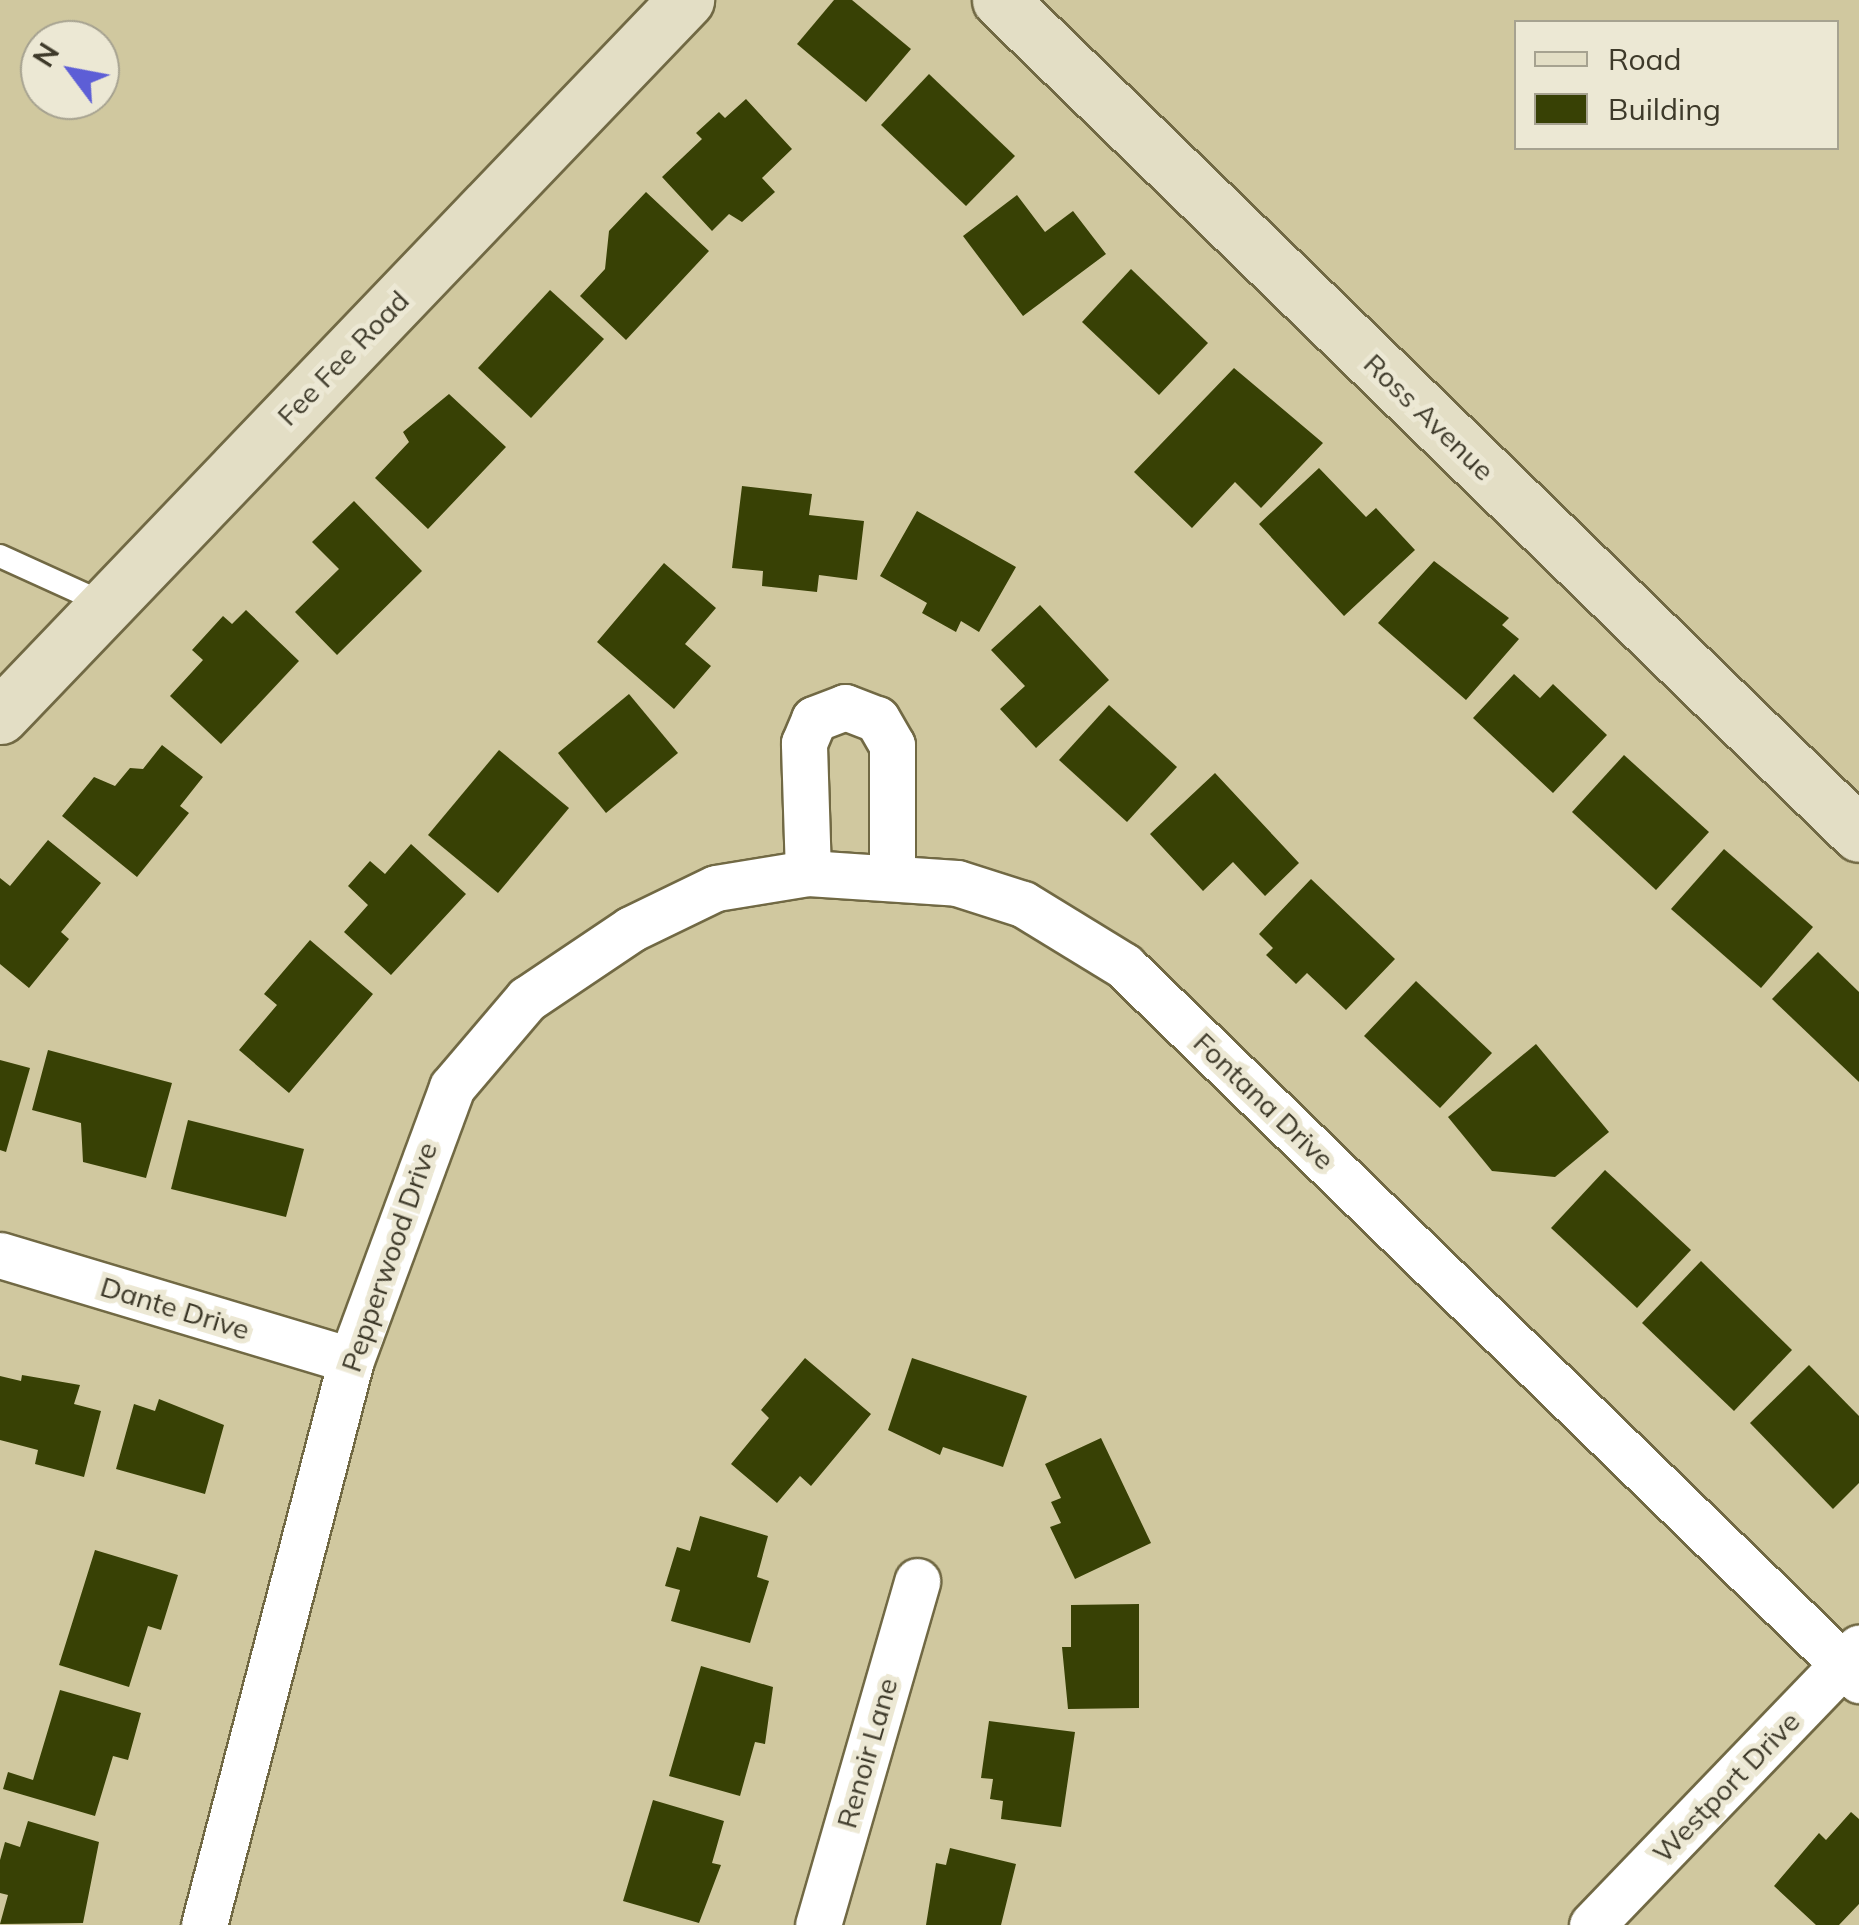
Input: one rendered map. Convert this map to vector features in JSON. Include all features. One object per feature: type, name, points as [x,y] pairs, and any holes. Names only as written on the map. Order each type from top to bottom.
[{"type":"street","name":"Fee Fee Road","points":[[0,716],[686,0]]},
{"type":"street","name":"Ross Avenue","points":[[1007,2],[1859,834]]},
{"type":"street","points":[[808,873],[804,744],[814,719],[844,707],[877,720],[892,744],[892,874]]},
{"type":"street","name":"Pepperwood Drive","points":[[204,1925],[351,1360],[452,1087],[527,999],[630,929],[716,888],[808,873],[892,874]]},
{"type":"street","name":"Fontana Drive","points":[[892,874],[958,883],[1023,904],[1124,966],[1854,1664]]},
{"type":"street","name":"Dante Drive","points":[[0,1255],[351,1360]]},
{"type":"street","name":"Renoir Lane","points":[[818,1925],[917,1581]]},
{"type":"street","name":"Westport Drive","points":[[1592,1925],[1854,1664]]},
{"type":"lane","points":[[0,556],[107,604]]},
{"type":"building","points":[[834,0],[852,0],[911,49],[866,102],[797,44]]},
{"type":"building","points":[[929,74],[1015,156],[966,206],[881,125]]},
{"type":"building","points":[[746,99],[792,149],[762,178],[775,192],[742,222],[729,214],[712,231],[662,177],[702,139],[696,133],[719,112],[725,118]]},
{"type":"building","points":[[646,192],[709,251],[626,340],[580,296],[605,269],[609,231]]},
{"type":"building","points":[[1017,195],[1045,232],[1073,211],[1106,254],[1023,316],[963,236]]},
{"type":"building","points":[[1131,269],[1208,343],[1159,395],[1082,322]]},
{"type":"building","points":[[550,290],[604,339],[531,418],[478,368]]},
{"type":"building","points":[[1234,368],[1323,443],[1261,508],[1235,482],[1192,528],[1134,472]]},
{"type":"building","points":[[449,394],[506,447],[428,529],[375,478],[409,442],[403,432]]},
{"type":"building","points":[[1319,468],[1366,517],[1376,508],[1415,550],[1344,616],[1259,524]]},
{"type":"building","points":[[742,486],[812,494],[809,515],[864,521],[857,580],[819,575],[817,592],[762,586],[763,571],[732,568]]},
{"type":"building","points":[[354,501],[422,571],[337,655],[295,612],[339,569],[312,542]]},
{"type":"building","points":[[917,511],[1016,567],[979,632],[961,621],[956,632],[922,613],[927,603],[880,576]]},
{"type":"building","points":[[1434,561],[1509,618],[1502,625],[1519,639],[1466,700],[1378,623]]},
{"type":"building","points":[[664,563],[716,608],[685,644],[711,666],[674,709],[597,642]]},
{"type":"building","points":[[1040,605],[1109,680],[1036,748],[1000,709],[1025,686],[991,650]]},
{"type":"building","points":[[246,610],[299,661],[221,744],[170,696],[203,660],[192,650],[223,616],[232,624]]},
{"type":"building","points":[[1514,674],[1540,698],[1553,684],[1607,735],[1553,793],[1473,718]]},
{"type":"building","points":[[629,694],[678,753],[606,813],[558,753]]},
{"type":"building","points":[[1109,705],[1177,767],[1127,822],[1059,760]]},
{"type":"building","points":[[162,745],[203,777],[180,806],[189,813],[137,877],[62,816],[94,777],[115,786],[130,768],[143,769]]},
{"type":"building","points":[[499,750],[569,808],[498,893],[428,835]]},
{"type":"building","points":[[1624,755],[1709,832],[1656,890],[1572,812]]},
{"type":"building","points":[[1215,773],[1299,863],[1265,896],[1233,862],[1203,891],[1150,834]]},
{"type":"building","points":[[48,840],[101,883],[61,932],[69,939],[29,988],[0,964],[0,878],[10,886]]},
{"type":"building","points":[[411,844],[466,894],[391,975],[344,932],[368,905],[348,886],[370,861],[385,874]]},
{"type":"building","points":[[1724,849],[1813,927],[1761,988],[1671,909]]},
{"type":"building","points":[[1311,879],[1395,959],[1346,1010],[1307,973],[1296,984],[1266,955],[1273,948],[1259,934]]},
{"type":"building","points":[[310,940],[373,994],[289,1093],[239,1050],[277,1005],[264,994]]},
{"type":"building","points":[[1818,952],[1859,992],[1859,1082],[1772,999]]},
{"type":"building","points":[[1416,981],[1492,1053],[1440,1108],[1364,1036]]},
{"type":"building","points":[[1536,1044],[1609,1132],[1555,1177],[1492,1171],[1448,1117]]},
{"type":"building","points":[[48,1050],[172,1083],[146,1178],[83,1162],[81,1123],[32,1110]]},
{"type":"building","points":[[0,1060],[30,1068],[6,1152],[0,1150]]},
{"type":"building","points":[[188,1120],[304,1149],[286,1217],[171,1189]]},
{"type":"building","points":[[1605,1170],[1691,1250],[1637,1308],[1551,1228]]},
{"type":"building","points":[[1701,1261],[1792,1350],[1734,1411],[1642,1323]]},
{"type":"building","points":[[805,1358],[871,1414],[811,1486],[800,1476],[777,1503],[731,1464],[769,1418],[761,1410]]},
{"type":"building","points":[[912,1358],[1027,1396],[1003,1467],[943,1447],[940,1455],[888,1430]]},
{"type":"building","points":[[1809,1365],[1859,1416],[1859,1483],[1833,1509],[1750,1423]]},
{"type":"building","points":[[22,1375],[80,1385],[74,1404],[101,1411],[84,1477],[35,1464],[38,1450],[0,1440],[0,1376],[21,1381]]},
{"type":"building","points":[[159,1399],[224,1425],[205,1494],[116,1469],[134,1404],[155,1411]]},
{"type":"building","points":[[1101,1438],[1151,1543],[1075,1579],[1050,1527],[1061,1523],[1051,1502],[1061,1498],[1045,1464]]},
{"type":"building","points":[[700,1516],[768,1536],[757,1577],[769,1581],[750,1643],[671,1621],[680,1590],[665,1586],[677,1547],[690,1551]]},
{"type":"building","points":[[95,1550],[178,1575],[161,1630],[148,1626],[129,1687],[59,1665]]},
{"type":"building","points":[[1139,1604],[1139,1708],[1068,1709],[1062,1647],[1071,1647],[1071,1605]]},
{"type":"building","points":[[701,1666],[773,1687],[765,1744],[755,1742],[740,1796],[669,1776]]},
{"type":"building","points":[[60,1690],[141,1713],[128,1760],[113,1756],[95,1816],[3,1789],[8,1772],[33,1780]]},
{"type":"building","points":[[989,1721],[1075,1732],[1061,1827],[1001,1819],[1003,1801],[990,1799],[993,1779],[981,1778]]},
{"type":"building","points":[[653,1800],[724,1821],[712,1863],[721,1865],[699,1923],[623,1901]]},
{"type":"building","points":[[1851,1812],[1859,1819],[1859,1904],[1839,1925],[1816,1925],[1774,1886],[1819,1833],[1826,1840]]},
{"type":"building","points":[[28,1821],[99,1842],[83,1923],[0,1924],[8,1895],[0,1893],[0,1860],[5,1842],[20,1847]]},
{"type":"building","points":[[950,1848],[1016,1864],[1001,1925],[926,1925],[936,1863],[946,1865]]}]
